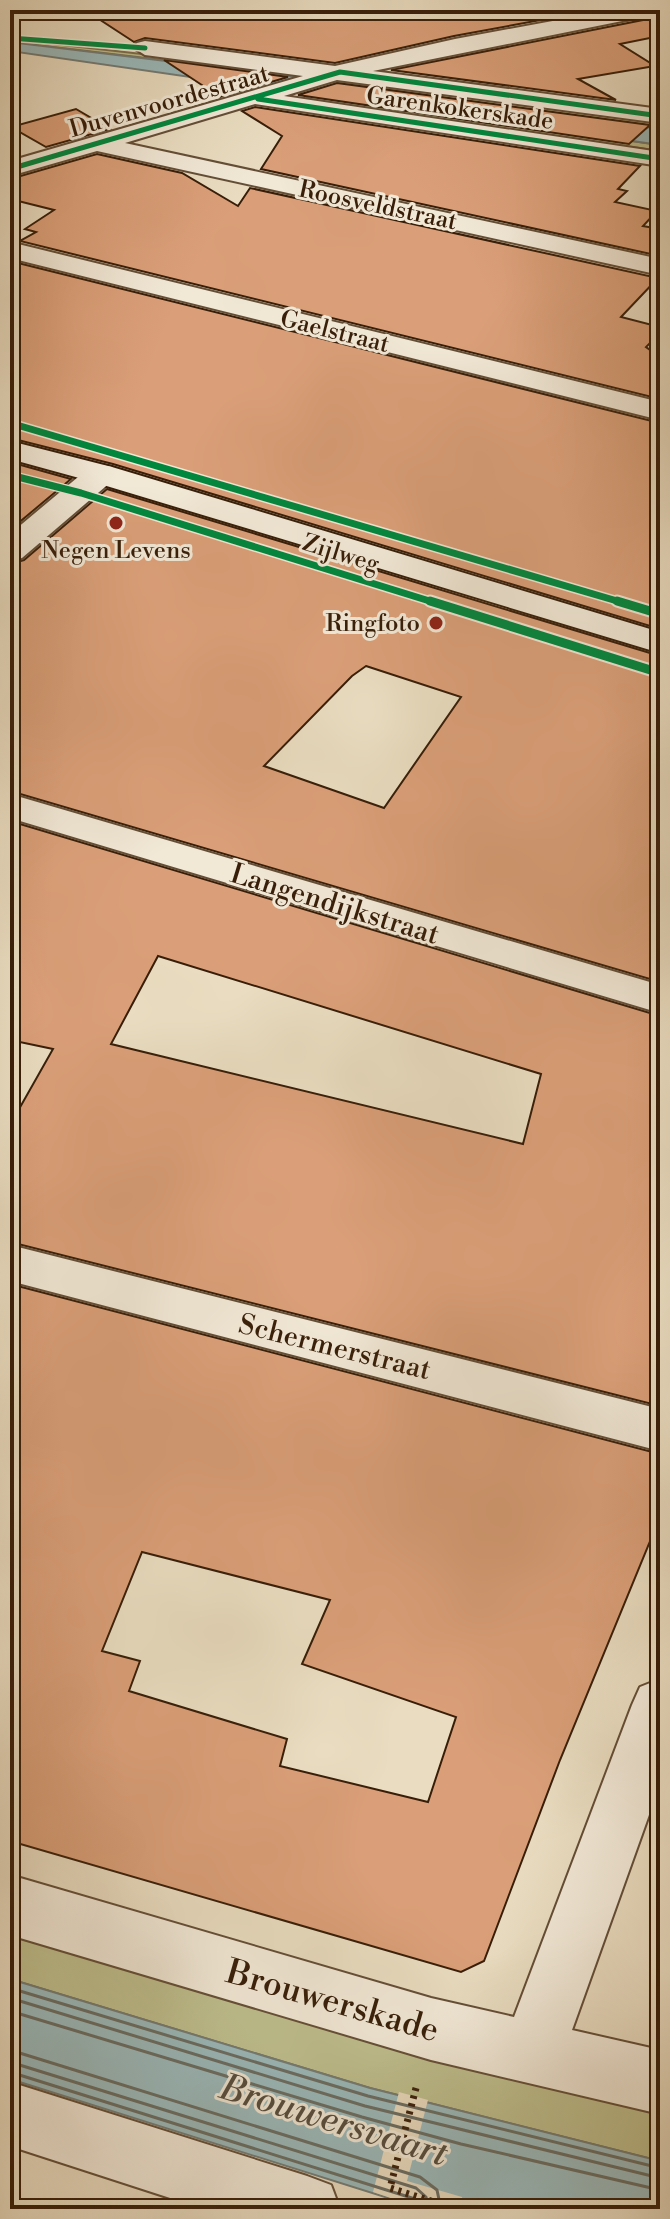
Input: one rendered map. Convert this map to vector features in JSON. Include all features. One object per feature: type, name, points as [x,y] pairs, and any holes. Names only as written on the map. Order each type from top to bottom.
[{"type":"street","name":"Duvenvoordestraat","points":[[10,169],[340,72],[455,46],[647,10]]},
{"type":"street","name":"Garenkokerskade","points":[[145,48],[660,116]]},
{"type":"street","name":"Garenkokerskade","points":[[265,95],[660,159]]},
{"type":"street","name":"Roosveldstraat","points":[[95,143],[660,267]]},
{"type":"street","name":"Gaelstraat","points":[[10,250],[660,411]]},
{"type":"street","name":"Zijlweg","points":[[10,450],[101,474],[660,643]]},
{"type":"street","points":[[10,551],[101,474]]},
{"type":"street","name":"Langendijkstraat","points":[[10,806],[660,999]]},
{"type":"street","name":"Schermerstraat","points":[[10,1263],[660,1430]]},
{"type":"street","points":[[532,2053],[660,1705]]},
{"type":"street","name":"Brouwerskade","points":[[10,1905],[431,2029],[660,2082]]},
{"type":"street","points":[[10,2114],[307,2209]]},
{"type":"path","points":[[417,2085],[390,2188],[456,2209]]},
{"type":"green space","points":[[10,39],[290,71],[290,75],[10,42]]},
{"type":"green space","points":[[347,79],[660,122],[660,129],[330,81]]},
{"type":"green space","points":[[302,94],[660,145],[660,151],[313,101]]},
{"type":"green space","points":[[10,1930],[660,2108],[660,2161],[370,2088],[10,1979]]},
{"type":"water","points":[[10,42],[289,76],[660,129],[660,145],[10,51]]},
{"type":"water","name":"Brouwersvaart","points":[[10,1979],[370,2088],[660,2161],[660,2209],[423,2209],[10,2079]]},
{"type":"pier","points":[[399,2092],[428,2100],[407,2181],[462,2197],[465,2209],[423,2209],[373,2192]]},
{"type":"building","points":[[85,10],[595,10],[454,36],[335,63],[145,38],[134,42]]},
{"type":"building","points":[[660,12],[660,36],[620,44],[655,66],[578,79],[616,100],[391,70],[648,19]]},
{"type":"building","points":[[164,60],[288,77],[220,97]]},
{"type":"building","points":[[337,83],[650,125],[629,144],[298,95]]},
{"type":"building","points":[[255,107],[640,166],[618,189],[627,191],[615,202],[657,211],[643,226],[660,229],[660,256],[261,169],[282,136],[242,111]]},
{"type":"building","points":[[76,109],[110,129],[46,147],[11,127]]},
{"type":"building","points":[[97,154],[182,173],[238,206],[250,188],[658,278],[621,317],[660,327],[660,333],[646,347],[660,357],[660,399],[20,241],[36,232],[25,229],[54,210],[10,199],[10,179]]},
{"type":"building","points":[[10,261],[660,423],[660,629],[113,464],[10,438]]},
{"type":"building","points":[[10,462],[71,479],[10,530]]},
{"type":"building","points":[[107,489],[660,656],[660,982],[10,791],[10,564],[24,560]],"holes":[[[366,666],[461,697],[384,808],[264,766],[352,676]]]},
{"type":"building","points":[[10,821],[660,1016],[660,1406],[10,1242],[10,1125],[53,1049],[10,1040]],"holes":[[[158,956],[541,1074],[523,1144],[111,1044]]]},
{"type":"building","points":[[10,1284],[660,1454],[660,1517],[560,1760],[484,1961],[461,1972],[10,1841]],"holes":[[[142,1552],[330,1600],[302,1664],[456,1717],[428,1802],[280,1766],[287,1739],[129,1691],[140,1661],[102,1651]]]},
{"type":"cycle path","points":[[10,38],[145,48]]},
{"type":"cycle path","points":[[10,169],[340,72],[660,116]]},
{"type":"cycle path","points":[[258,99],[660,159]]},
{"type":"cycle path","points":[[10,423],[660,614]]},
{"type":"cycle path","points":[[10,475],[81,493],[660,673]]},
{"type":"place","name":"Negen Levens","points":[[116,523]]},
{"type":"place","name":"Ringfoto","points":[[436,623]]}]
